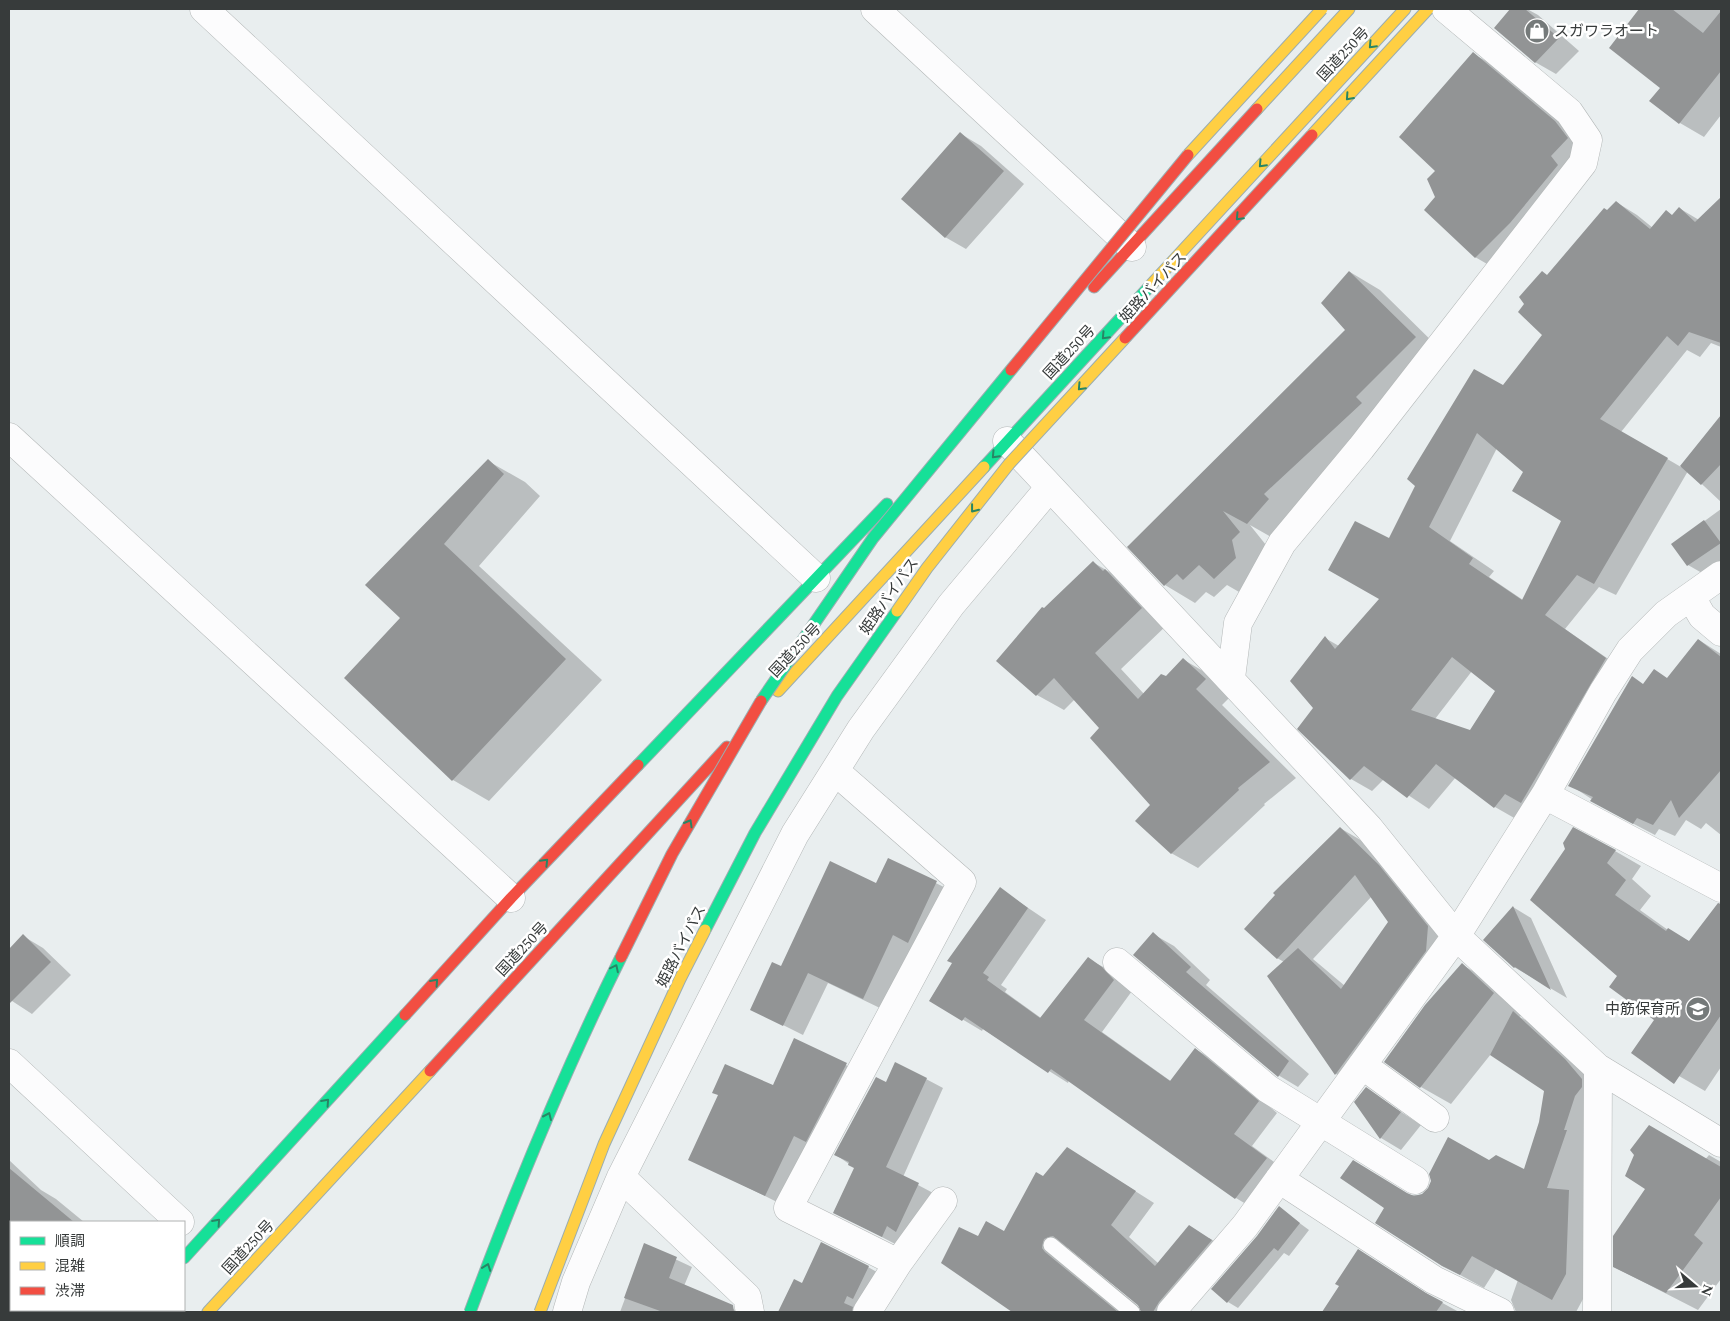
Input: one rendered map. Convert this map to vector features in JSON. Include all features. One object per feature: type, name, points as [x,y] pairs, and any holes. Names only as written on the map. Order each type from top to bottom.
[{"type":"highway","points":[[470,1312],[518,1184],[592,1016],[672,854],[759,704],[873,538],[1201,140],[1322,9]]},
{"type":"highway","name":"国道250号","points":[[189,1242],[511,898],[1132,247],[1349,9]]},
{"type":"highway","name":"国道250号","points":[[208,1312],[1405,9]]},
{"type":"highway","name":"姫路バイパス","points":[[540,1312],[604,1144],[680,979],[755,833],[837,696],[927,568],[1009,464],[1428,9]]},
{"type":"street","points":[[204,9],[816,578]]},
{"type":"street","points":[[875,9],[1132,247]]},
{"type":"street","points":[[1231,678],[1238,623],[1282,543],[1385,418],[1583,163],[1588,140],[1569,112],[1446,9]]},
{"type":"street","points":[[9,437],[511,898]]},
{"type":"street","points":[[1007,441],[1231,678],[1369,828],[1456,936],[1598,1068],[1721,1144]]},
{"type":"street","points":[[567,1312],[576,1282],[621,1177],[795,834],[861,730],[951,605],[1050,487]]},
{"type":"street","points":[[1171,1312],[1245,1226],[1456,936],[1545,795],[1603,692],[1630,650],[1666,614],[1721,575]]},
{"type":"street","points":[[1691,597],[1702,616],[1721,632]]},
{"type":"street","points":[[835,771],[962,882],[788,1208],[898,1263]]},
{"type":"street","points":[[1545,795],[1721,888]]},
{"type":"street","points":[[1117,962],[1268,1089],[1415,1180]]},
{"type":"street","points":[[9,1063],[179,1221]]},
{"type":"street","points":[[1362,1065],[1436,1118]]},
{"type":"street","points":[[1597,1312],[1598,1068]]},
{"type":"street","points":[[621,1177],[747,1297],[750,1312]]},
{"type":"street","points":[[1280,1179],[1434,1280],[1500,1312]]},
{"type":"street","points":[[866,1312],[898,1263],[943,1201]]},
{"type":"lane","points":[[1051,1245],[1132,1312]]},
{"type":"building","points":[[1510,9],[1525,9],[1559,38],[1535,63],[1494,28]]},
{"type":"building","points":[[1639,9],[1672,9],[1703,33],[1721,11],[1721,71],[1679,124],[1649,101],[1660,88],[1609,48]]},
{"type":"building","points":[[1473,52],[1555,121],[1568,138],[1551,156],[1558,165],[1510,223],[1475,258],[1424,210],[1435,197],[1427,179],[1435,171],[1399,137]]},
{"type":"building","points":[[960,132],[1004,171],[945,238],[901,199]]},
{"type":"building","points":[[1721,197],[1721,343],[1689,332],[1678,346],[1667,336],[1600,419],[1668,458],[1594,584],[1577,575],[1545,615],[1606,658],[1521,803],[1505,794],[1494,808],[1436,764],[1407,798],[1364,766],[1350,780],[1297,729],[1313,708],[1290,681],[1325,636],[1335,649],[1379,599],[1328,570],[1355,521],[1389,538],[1415,486],[1407,479],[1474,369],[1503,385],[1542,335],[1518,312],[1524,304],[1519,297],[1542,271],[1547,275],[1604,208],[1607,210],[1616,201],[1650,229],[1666,210],[1672,215],[1679,207],[1695,222]],"holes":[[[1477,433],[1523,472],[1512,491],[1561,521],[1522,600],[1469,564],[1473,558],[1429,527]],[[1452,657],[1495,691],[1470,730],[1411,710]]]},
{"type":"building","points":[[1349,271],[1416,337],[1356,397],[1362,403],[1264,494],[1269,499],[1247,524],[1223,511],[1240,532],[1232,540],[1236,558],[1214,579],[1199,565],[1183,580],[1177,574],[1164,586],[1127,547],[1345,330],[1321,303]]},
{"type":"building","points":[[1721,415],[1721,464],[1701,485],[1680,466]]},
{"type":"building","points":[[488,459],[504,474],[444,544],[566,659],[452,781],[344,678],[400,618],[365,585]]},
{"type":"building","points":[[1704,520],[1721,543],[1687,566],[1671,544]]},
{"type":"building","points":[[1093,561],[1103,571],[1105,569],[1142,608],[1095,653],[1138,699],[1161,674],[1166,676],[1183,658],[1206,679],[1196,689],[1270,762],[1238,788],[1239,790],[1171,854],[1135,821],[1150,805],[1090,738],[1099,728],[1054,678],[1036,696],[996,661],[1042,607],[1044,608]]},
{"type":"building","points":[[1698,639],[1721,657],[1721,770],[1679,818],[1671,800],[1653,825],[1637,818],[1633,824],[1590,801],[1593,797],[1568,786],[1632,676],[1643,684],[1654,669],[1667,678]]},
{"type":"building","points":[[1340,827],[1379,865],[1428,926],[1426,951],[1335,1075],[1267,976],[1298,948],[1341,989],[1388,922],[1355,875],[1277,959],[1244,929],[1275,895],[1273,893]]},
{"type":"building","points":[[1573,827],[1616,850],[1607,863],[1626,880],[1615,895],[1666,931],[1668,928],[1689,941],[1718,903],[1721,904],[1721,1015],[1674,1084],[1631,1053],[1654,1020],[1609,987],[1617,976],[1530,900],[1565,849],[1563,843]]},
{"type":"building","points":[[888,858],[937,881],[908,943],[893,935],[863,999],[808,973],[783,1026],[750,1010],[772,962],[781,966],[830,861],[876,883]]},
{"type":"building","points":[[1000,887],[1028,908],[983,973],[989,977],[987,980],[1040,1018],[1088,957],[1102,967],[1114,980],[1084,1020],[1170,1081],[1195,1048],[1259,1101],[1234,1134],[1267,1158],[1235,1199],[1051,1069],[1048,1073],[965,1017],[962,1021],[929,1001],[952,963],[947,961]]},
{"type":"building","points":[[1513,906],[1551,990],[1514,968],[1483,940]]},
{"type":"building","points":[[1153,932],[1191,967],[1186,972],[1289,1061],[1278,1077],[1133,955]]},
{"type":"building","points":[[23,934],[51,962],[9,1004],[9,949]]},
{"type":"building","points":[[1462,963],[1494,993],[1420,1088],[1384,1062],[1425,1005]]},
{"type":"building","points":[[1513,1011],[1565,1059],[1582,1079],[1582,1087],[1575,1096],[1564,1130],[1567,1130],[1547,1188],[1569,1190],[1566,1274],[1552,1300],[1472,1256],[1460,1275],[1442,1266],[1375,1223],[1384,1208],[1340,1178],[1353,1160],[1407,1193],[1414,1196],[1422,1194],[1428,1188],[1431,1181],[1429,1174],[1448,1137],[1489,1160],[1496,1155],[1524,1169],[1539,1122],[1544,1091],[1490,1055]]},
{"type":"building","points":[[794,1038],[847,1063],[806,1142],[794,1136],[765,1196],[688,1160],[718,1095],[712,1093],[725,1064],[773,1085]]},
{"type":"building","points":[[895,1062],[927,1078],[886,1167],[919,1183],[896,1232],[887,1226],[882,1237],[833,1213],[854,1168],[848,1165],[849,1162],[834,1155],[876,1077],[886,1082]]},
{"type":"building","points":[[1366,1087],[1401,1112],[1380,1139],[1354,1102]]},
{"type":"building","points":[[1649,1125],[1721,1167],[1721,1197],[1694,1235],[1703,1243],[1666,1293],[1613,1267],[1613,1236],[1645,1189],[1625,1176],[1634,1155],[1630,1150]]},
{"type":"building","points":[[1067,1147],[1136,1191],[1111,1225],[1155,1266],[1189,1225],[1212,1240],[1159,1302],[1153,1312],[1141,1312],[1138,1305],[1053,1236],[1044,1239],[1042,1248],[1045,1252],[1118,1312],[1012,1312],[941,1263],[959,1227],[978,1236],[986,1221],[1004,1231],[1036,1172],[1043,1176]]},
{"type":"building","points":[[9,1168],[73,1221],[10,1221]]},
{"type":"building","points":[[1279,1206],[1300,1223],[1278,1251],[1274,1248],[1227,1303],[1211,1289],[1257,1236]]},
{"type":"building","points":[[821,1242],[869,1266],[853,1299],[847,1296],[844,1303],[853,1307],[852,1312],[778,1312],[794,1279],[802,1283]]},
{"type":"building","points":[[644,1243],[677,1257],[669,1278],[733,1305],[734,1312],[663,1312],[624,1298]]},
{"type":"building","points":[[1358,1249],[1443,1302],[1436,1312],[1322,1312],[1339,1286],[1335,1284]]},
{"type":"traffic: fast","points":[[984,467],[1150,286]]},
{"type":"traffic: fast","points":[[761,701],[873,538],[1011,370]]},
{"type":"traffic: fast","points":[[638,765],[887,504]]},
{"type":"traffic: fast","points":[[705,930],[755,833],[837,696],[897,611]]},
{"type":"traffic: fast","points":[[470,1312],[541,1132],[621,957]]},
{"type":"traffic: fast","points":[[185,1257],[405,1015]]},
{"type":"traffic: slow","points":[[1188,155],[1322,9]]},
{"type":"traffic: slow","points":[[1257,109],[1349,9]]},
{"type":"traffic: slow","points":[[1150,286],[1405,9]]},
{"type":"traffic: slow","points":[[1312,135],[1428,9]]},
{"type":"traffic: slow","points":[[897,611],[927,568],[1009,464],[1125,338]]},
{"type":"traffic: slow","points":[[778,691],[984,467]]},
{"type":"traffic: slow","points":[[540,1312],[604,1144],[680,979],[705,930]]},
{"type":"traffic: slow","points":[[208,1312],[430,1071]]},
{"type":"traffic: jam","points":[[1094,287],[1257,109]]},
{"type":"traffic: jam","points":[[1125,338],[1312,135]]},
{"type":"traffic: jam","points":[[1011,370],[1188,155]]},
{"type":"traffic: jam","points":[[621,957],[672,854],[761,701]]},
{"type":"traffic: jam","points":[[430,1071],[727,747]]},
{"type":"traffic: jam","points":[[405,1015],[511,898],[638,765]]},
{"type":"place","name":"スガワラオート","points":[[1537,31]]},
{"type":"place","name":"中筋保育所","points":[[1698,1009]]}]
